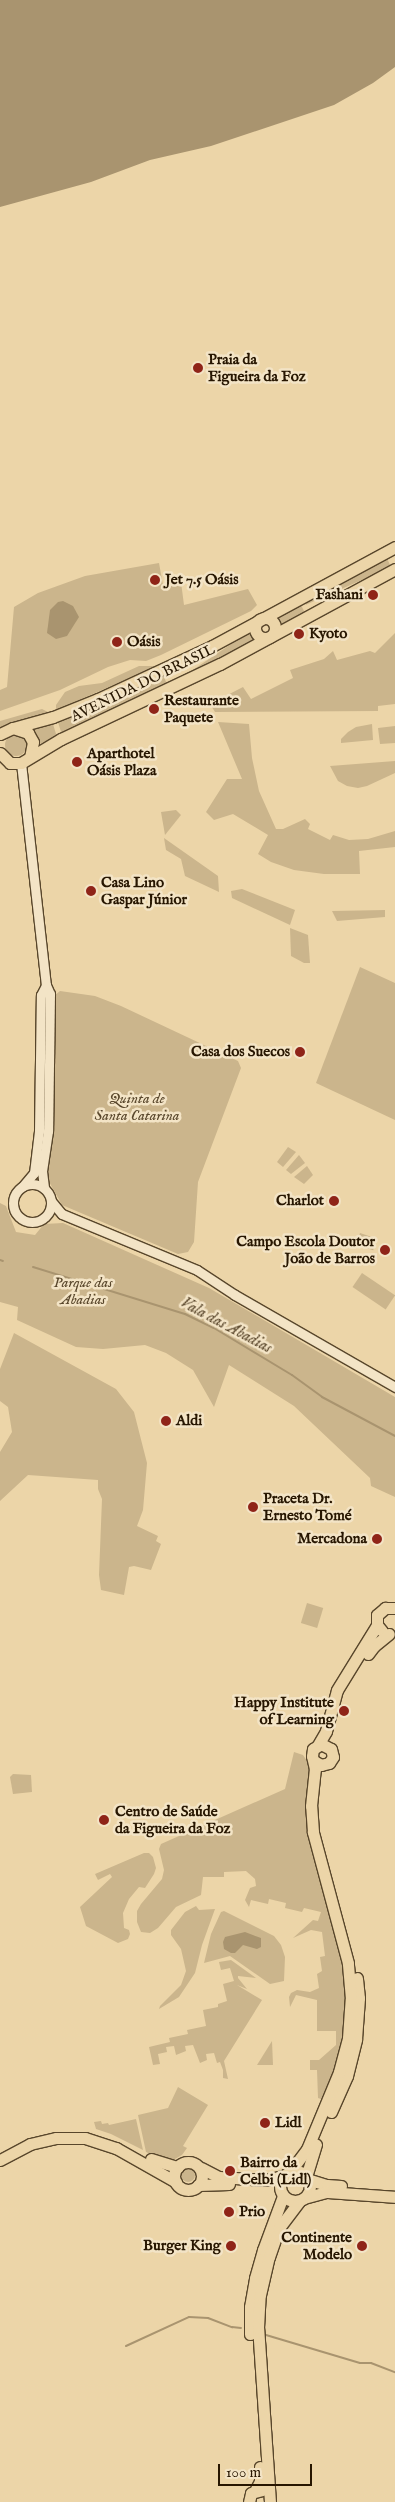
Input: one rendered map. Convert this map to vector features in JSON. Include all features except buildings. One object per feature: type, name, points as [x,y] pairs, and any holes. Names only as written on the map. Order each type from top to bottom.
[{"type":"main road","name":"AVENIDA DO BRASIL","points":[[5,733],[98,699],[212,646],[260,618],[395,547]]},
{"type":"main road","name":"AVENIDA DO BRASIL","points":[[15,762],[220,664],[395,569]]},
{"type":"main road","points":[[260,618],[255,625],[257,634],[264,638],[270,636]]},
{"type":"main road","points":[[0,753],[15,762],[34,747],[31,737],[24,730],[5,733]]},
{"type":"main road","points":[[269,2499],[258,2328],[260,2295],[269,2256],[280,2228],[309,2191],[307,2178],[310,2157],[347,2076],[356,2039],[359,1998],[354,1961],[320,1830],[318,1806],[319,1763],[312,1753],[326,1731],[337,1690],[377,1625],[377,1615],[380,1611],[393,1606]]},
{"type":"main road","points":[[377,1625],[384,1633],[392,1633]]},
{"type":"main road","points":[[319,1763],[333,1757],[330,1746],[331,1733],[343,1692],[355,1670],[374,1646],[392,1633]]},
{"type":"main road","points":[[318,1745],[330,1746]]},
{"type":"main road","points":[[249,2502],[249,2497],[260,2482],[261,2474],[250,2332],[250,2307],[255,2278],[282,2194],[280,2184],[307,2149],[339,2072],[348,2038],[351,1999],[348,1963],[313,1832],[311,1806],[319,1763]]},
{"type":"main road","points":[[0,2152],[27,2138],[55,2132],[86,2132],[118,2142],[162,2164],[178,2167]]},
{"type":"main road","points":[[0,2160],[30,2144],[56,2138],[85,2138],[116,2148],[184,2188],[189,2189],[198,2185],[215,2184],[265,2187],[282,2194],[291,2201],[326,2192],[395,2197]]},
{"type":"main road","points":[[176,2182],[174,2176],[178,2167],[187,2162],[198,2165],[219,2177],[266,2180],[298,2172],[307,2178],[327,2185],[395,2190]]},
{"type":"main road","points":[[198,2185],[201,2180],[201,2168]]},
{"type":"main road","points":[[255,2491],[263,2490],[269,2499]]},
{"type":"street","points":[[15,762],[36,881],[46,985],[50,996],[48,1131],[42,1172],[44,1188],[50,1202],[62,1214],[197,1270],[235,1295],[395,1387]]},
{"type":"street","points":[[46,985],[41,995],[39,1131],[34,1173],[17,1191],[13,1200],[16,1214],[28,1222],[38,1221],[46,1215],[62,1214]]},
{"type":"street","points":[[23,1186],[34,1184],[44,1188]]},
{"type":"street","points":[[46,1215],[50,1202]]},
{"type":"green space","points":[[386,556],[391,567],[306,605],[301,594]]},
{"type":"green space","points":[[159,563],[163,585],[181,582],[184,605],[248,589],[257,605],[251,611],[161,655],[146,661],[130,660],[108,667],[60,690],[0,711],[0,690],[7,687],[14,607],[38,593],[85,576]]},
{"type":"green space","points":[[300,603],[305,613],[279,626],[274,619]]},
{"type":"green space","points":[[252,630],[258,639],[181,691],[175,682]]},
{"type":"green space","points":[[395,633],[395,704],[378,706],[378,711],[215,712],[210,704],[243,687],[251,699],[293,678],[290,670],[324,659],[333,651],[337,660],[370,651],[375,653]]},
{"type":"green space","points":[[139,666],[157,666],[56,710],[56,705],[65,692],[79,686],[102,683]]},
{"type":"green space","points":[[162,673],[167,684],[62,735],[57,719]]},
{"type":"green space","points":[[42,709],[48,712],[0,728],[0,721]]},
{"type":"green space","points":[[52,721],[57,737],[39,744],[32,727]]},
{"type":"green space","points":[[218,722],[249,724],[252,758],[259,791],[276,829],[283,829],[305,819],[310,824],[308,829],[330,840],[333,835],[349,840],[368,839],[395,831],[395,847],[359,851],[360,874],[324,874],[294,870],[271,862],[258,854],[268,835],[233,814],[214,820],[206,812],[227,779],[242,779]]},
{"type":"green space","points":[[372,724],[373,740],[341,743],[341,739],[356,727]]},
{"type":"green space","points":[[395,726],[395,743],[380,744],[378,728]]},
{"type":"green space","points":[[16,734],[24,737],[27,745],[24,753],[16,756],[8,753],[5,745],[8,737]]},
{"type":"green space","points":[[395,761],[395,773],[367,786],[358,788],[347,786],[338,781],[330,766]]},
{"type":"green space","points":[[176,810],[181,815],[165,835],[161,812]]},
{"type":"green space","points":[[164,838],[218,876],[219,892],[185,876],[181,859],[166,850]]},
{"type":"green space","points":[[242,889],[295,910],[290,925],[232,898],[231,891]]},
{"type":"green space","points":[[385,910],[385,917],[337,921],[332,911]]},
{"type":"green space","points":[[290,928],[308,935],[310,963],[304,963],[291,956]]},
{"type":"green space","points":[[360,967],[395,983],[395,1120],[316,1083]]},
{"type":"green space","name":"Quinta de Santa Catarina","points":[[60,991],[95,996],[121,1006],[238,1061],[241,1068],[198,1182],[194,1242],[188,1252],[178,1254],[62,1205],[47,1178],[52,1131],[54,996]]},
{"type":"green space","points":[[288,1147],[296,1152],[283,1167],[277,1162]]},
{"type":"green space","points":[[299,1155],[305,1163],[291,1174],[286,1170]]},
{"type":"green space","points":[[307,1166],[313,1175],[304,1184],[294,1177]]},
{"type":"green space","name":"Parque das Abadias","points":[[0,1203],[6,1206],[16,1232],[35,1235],[44,1224],[63,1223],[209,1288],[395,1397],[395,1497],[371,1486],[370,1478],[294,1406],[229,1365],[214,1407],[193,1370],[166,1353],[145,1345],[103,1349],[76,1347],[17,1320],[18,1307],[0,1302]]},
{"type":"green space","points":[[360,1233],[377,1239],[373,1250],[356,1244]]},
{"type":"green space","points":[[362,1273],[395,1295],[386,1309],[352,1287]]},
{"type":"green space","points":[[14,1333],[116,1389],[134,1412],[147,1463],[143,1510],[137,1526],[158,1536],[156,1541],[161,1544],[151,1570],[134,1566],[129,1567],[124,1595],[101,1590],[99,1575],[102,1499],[98,1489],[98,1480],[28,1475],[0,1501],[0,1452],[12,1432],[8,1407],[0,1401],[0,1369]]},
{"type":"green space","points":[[307,1603],[323,1608],[317,1628],[301,1623]]},
{"type":"green space","points":[[294,1752],[303,1755],[309,1764],[307,1794],[346,1982],[346,2019],[342,2042],[334,2070],[321,2099],[318,2098],[317,2070],[310,2070],[310,2060],[319,2060],[336,2045],[336,2031],[317,2031],[317,2000],[296,1995],[290,2007],[289,1997],[291,1993],[297,1990],[310,1992],[319,1988],[317,1974],[322,1971],[320,1957],[325,1956],[322,1932],[311,1930],[293,1938],[313,1920],[318,1921],[321,1912],[304,1908],[302,1912],[285,1908],[286,1903],[269,1899],[268,1904],[251,1900],[249,1907],[245,1900],[250,1888],[256,1886],[255,1879],[246,1871],[224,1872],[224,1877],[203,1877],[201,1895],[176,1907],[158,1928],[150,1933],[141,1932],[137,1922],[137,1911],[141,1904],[162,1879],[164,1870],[159,1849],[161,1844],[285,1789]]},
{"type":"green space","points":[[13,1774],[31,1775],[32,1792],[13,1794],[10,1777]]},
{"type":"green space","points":[[144,1853],[149,1853],[153,1857],[156,1868],[145,1888],[139,1887],[129,1899],[123,1913],[124,1928],[129,1930],[130,1934],[128,1939],[118,1943],[86,1926],[80,1907],[112,1877],[110,1874],[98,1880],[95,1874]]},
{"type":"green space","points":[[196,1906],[199,1910],[215,1909],[202,1945],[195,1973],[179,1997],[159,2009],[181,1985],[186,1971],[181,1949],[171,1935],[171,1930],[185,1912]]},
{"type":"green space","points":[[224,1911],[274,1936],[281,1945],[285,1957],[284,1981],[270,1984],[230,1956],[204,1963],[211,1934],[221,1912]]},
{"type":"green space","points":[[231,1960],[256,1978],[238,1976],[247,1989],[237,1985],[262,2000],[224,2061],[228,2079],[223,2078],[223,2070],[220,2062],[217,2063],[214,2053],[206,2054],[207,2060],[200,2063],[193,2045],[185,2046],[186,2051],[176,2055],[174,2046],[166,2047],[167,2052],[158,2054],[160,2064],[153,2065],[149,2047],[170,2042],[169,2038],[188,2034],[187,2030],[206,2026],[203,2010],[218,2007],[218,2004],[227,2001],[223,1984],[234,1981],[230,1968],[221,1970],[219,1962]]},
{"type":"green space","points":[[272,2041],[273,2065],[257,2065]]},
{"type":"green space","points":[[178,2087],[208,2105],[183,2146],[187,2148],[182,2155],[175,2159],[161,2159],[146,2152],[138,2115],[168,2108]]},
{"type":"green space","points":[[136,2119],[143,2150],[111,2134],[96,2129],[94,2122],[101,2121],[102,2124],[108,2123],[109,2125]]},
{"type":"green space","points":[[185,2168],[191,2168],[195,2175],[191,2182],[185,2182],[181,2178],[181,2172]]},
{"type":"shaded area","points":[[0,0],[395,0],[395,67],[373,83],[334,105],[211,146],[150,160],[91,182],[0,207]]},
{"type":"shaded area","points":[[63,601],[73,606],[79,617],[67,636],[56,639],[47,633],[50,610],[58,602]]},
{"type":"shaded area","points":[[245,1932],[261,1938],[261,1947],[257,1949],[243,1945],[235,1953],[224,1949],[223,1942],[225,1937]]},
{"type":"waterway","name":"Vala das Abadias","points":[[33,1267],[185,1314],[214,1328],[292,1375],[322,1397],[395,1436]]},
{"type":"waterway","points":[[126,2346],[189,2317],[208,2318],[232,2327],[241,2328]]},
{"type":"waterway","points":[[266,2335],[360,2363],[371,2363],[395,2372]]},
{"type":"place","name":"Praia da Figueira da Foz","points":[[198,368]]},
{"type":"place","name":"Jet 7.5 Oásis","points":[[155,580]]},
{"type":"place","name":"Fashani","points":[[373,595]]},
{"type":"place","name":"Kyoto","points":[[299,634]]},
{"type":"place","name":"Oásis","points":[[117,642]]},
{"type":"place","name":"Restaurante Paquete","points":[[154,709]]},
{"type":"place","name":"Aparthotel Oásis Plaza","points":[[77,762]]},
{"type":"place","name":"Casa Lino Gaspar Júnior","points":[[91,891]]},
{"type":"place","name":"Casa dos Suecos","points":[[300,1052]]},
{"type":"place","name":"Charlot","points":[[334,1201]]},
{"type":"place","name":"Campo Escola Doutor João de Barros","points":[[385,1250]]},
{"type":"place","name":"Aldi","points":[[166,1421]]},
{"type":"place","name":"Praceta Dr. Ernesto Tomé","points":[[253,1507]]},
{"type":"place","name":"Mercadona","points":[[377,1539]]},
{"type":"place","name":"Happy Institute of Learning","points":[[344,1711]]},
{"type":"place","name":"Centro de Saúde da Figueira da Foz","points":[[104,1820]]},
{"type":"place","name":"Lidl","points":[[265,2123]]},
{"type":"place","name":"Bairro da Celbi (Lidl)","points":[[230,2171]]},
{"type":"place","name":"Prio","points":[[229,2212]]},
{"type":"place","name":"Burger King","points":[[231,2246]]},
{"type":"place","name":"Continente Modelo","points":[[362,2246]]}]
